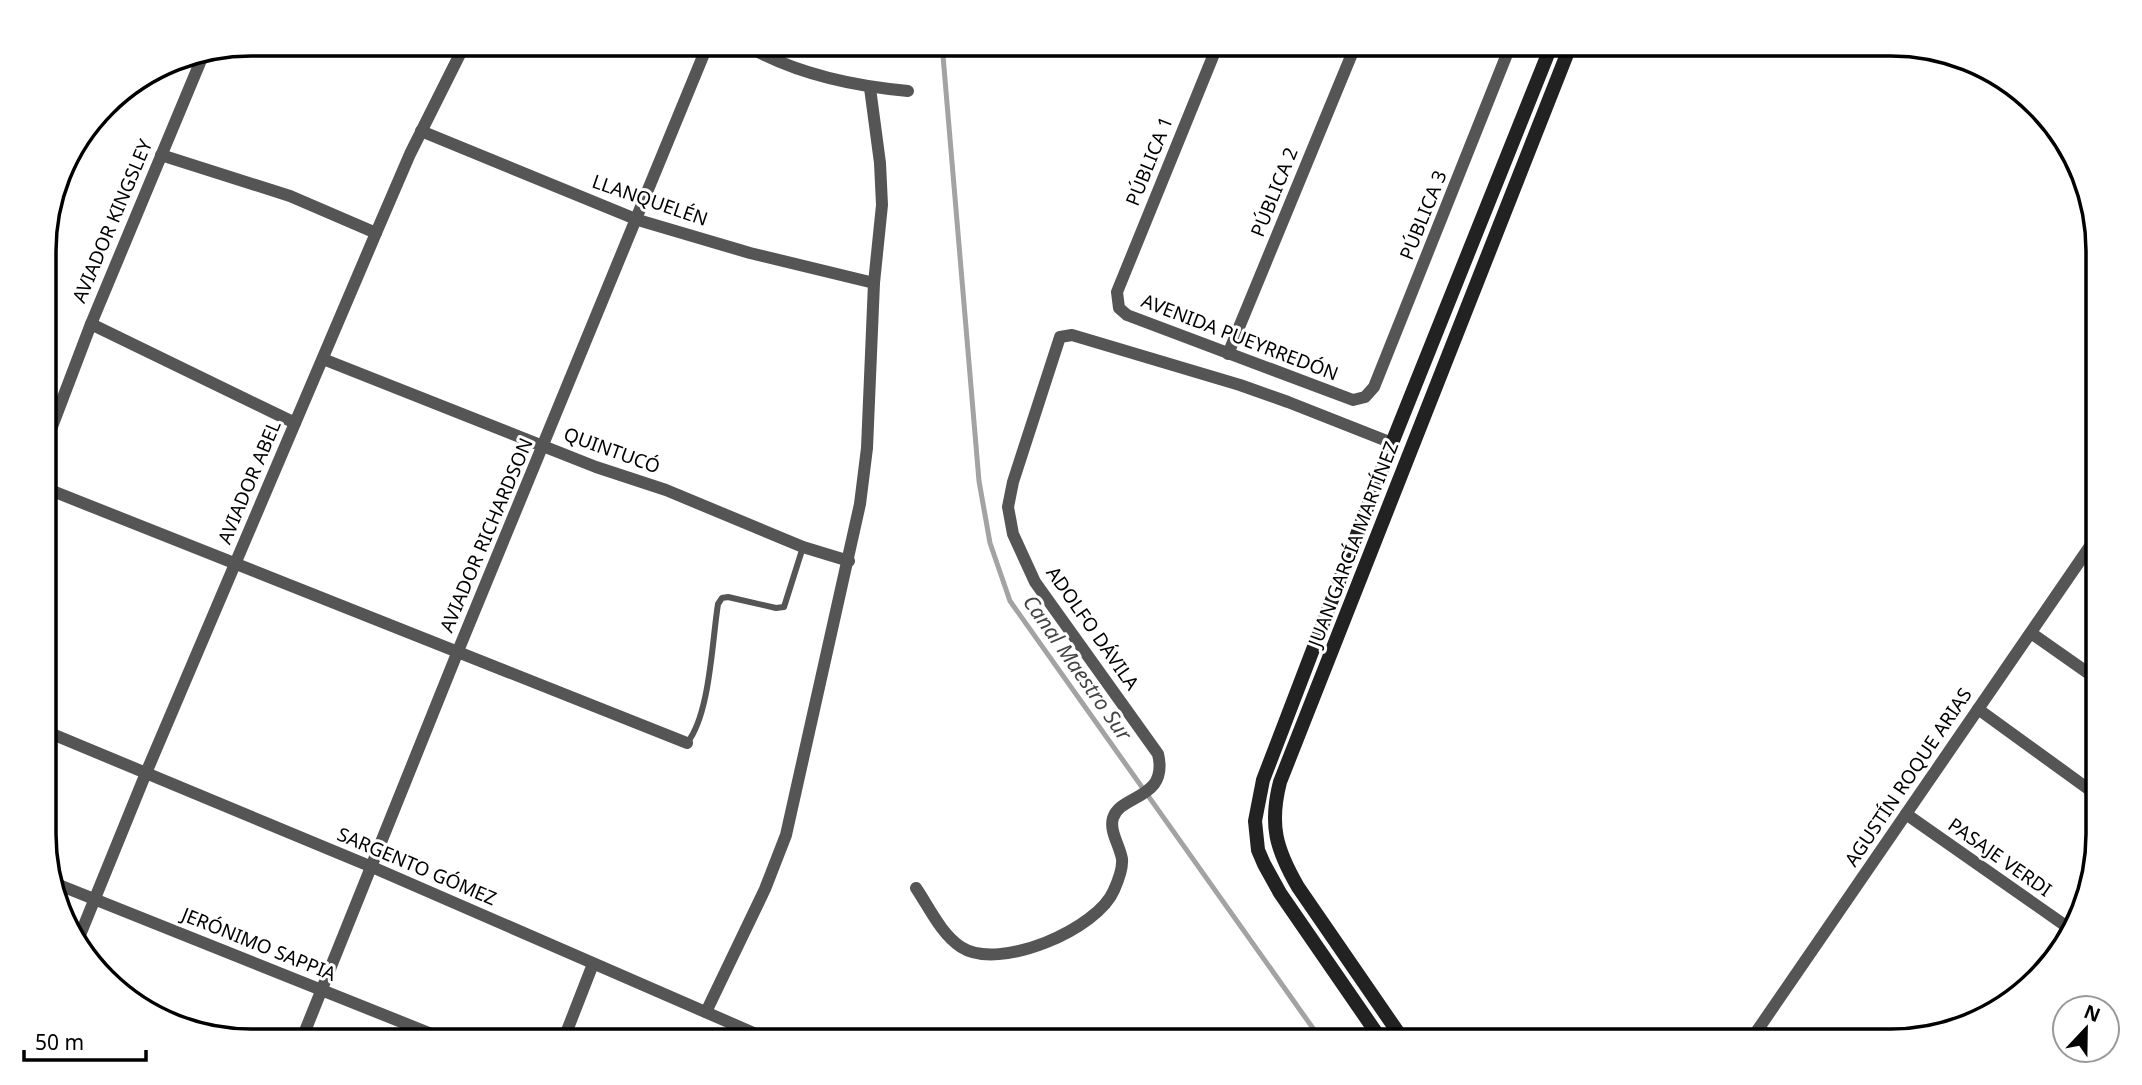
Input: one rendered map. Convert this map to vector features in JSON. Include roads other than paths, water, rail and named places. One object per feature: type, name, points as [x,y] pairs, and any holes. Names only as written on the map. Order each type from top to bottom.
[{"type":"main road","name":"JUAN GARCÍA MARTÍNEZ","points":[[1374,1029],[1280,893],[1258,850],[1255,821],[1263,780],[1392,443],[1547,56]]},
{"type":"main road","name":"JUAN GARCÍA MARTÍNEZ","points":[[1396,1029],[1286,866],[1277,846],[1276,798],[1285,769],[1566,56]]},
{"type":"street","name":"AVIADOR ABEL","points":[[81,931],[376,233],[421,131],[459,56]]},
{"type":"street","name":"AVIADOR RICHARDSON","points":[[306,1029],[703,56]]},
{"type":"street","points":[[766,56],[802,70],[870,88],[908,91]]},
{"type":"street","name":"PÚBLICA 1","points":[[1117,292],[1213,56]]},
{"type":"street","name":"PÚBLICA 2","points":[[1228,354],[1351,56]]},
{"type":"street","name":"PÚBLICA 3","points":[[1365,397],[1378,380],[1506,56]]},
{"type":"street","name":"AVIADOR KINGSLEY","points":[[56,415],[90,324],[200,63]]},
{"type":"street","points":[[706,1012],[765,889],[786,835],[860,504],[867,448],[874,283],[881,224],[882,182],[870,88]]},
{"type":"street","name":"LLANQUELÉN","points":[[421,131],[638,220],[750,253],[874,283]]},
{"type":"street","points":[[161,155],[290,196],[376,233]]},
{"type":"street","name":"AVENIDA PUEYRREDÓN","points":[[1117,292],[1119,308],[1127,315],[1346,398],[1353,400],[1365,397]]},
{"type":"street","points":[[90,324],[295,423]]},
{"type":"street","name":"ADOLFO DÁVILA","points":[[916,888],[949,937],[962,948],[984,955],[1004,955],[1046,942],[1103,909],[1120,875],[1122,860],[1112,828],[1112,818],[1117,810],[1151,786],[1161,768],[1158,754],[1035,582],[1013,534],[1008,507],[1013,482],[1060,337],[1072,335],[1240,385],[1392,443]]},
{"type":"street","name":"QUINTUCÓ","points":[[323,359],[596,467],[666,490],[803,547],[849,561]]},
{"type":"street","points":[[56,492],[687,743]]},
{"type":"street","name":"AGUSTÍN ROQUE ARIAS","points":[[1759,1029],[2086,552]]},
{"type":"street","points":[[2031,633],[2086,672]]},
{"type":"street","points":[[1978,709],[2086,787]]},
{"type":"street","name":"SARGENTO GÓMEZ","points":[[56,736],[372,867],[745,1029]]},
{"type":"street","name":"PASAJE VERDI","points":[[1906,814],[2064,924]]},
{"type":"street","name":"JERÓNIMO SAPPIA","points":[[64,887],[419,1029]]},
{"type":"street","points":[[568,1029],[593,964]]},
{"type":"lane","points":[[687,743],[693,736],[703,708],[718,604],[722,598],[728,597],[776,608],[784,607],[803,547]]},
{"type":"waterway","name":"Canal Maestro Sur","points":[[943,56],[979,481],[990,543],[1010,601],[1313,1029]]}]
